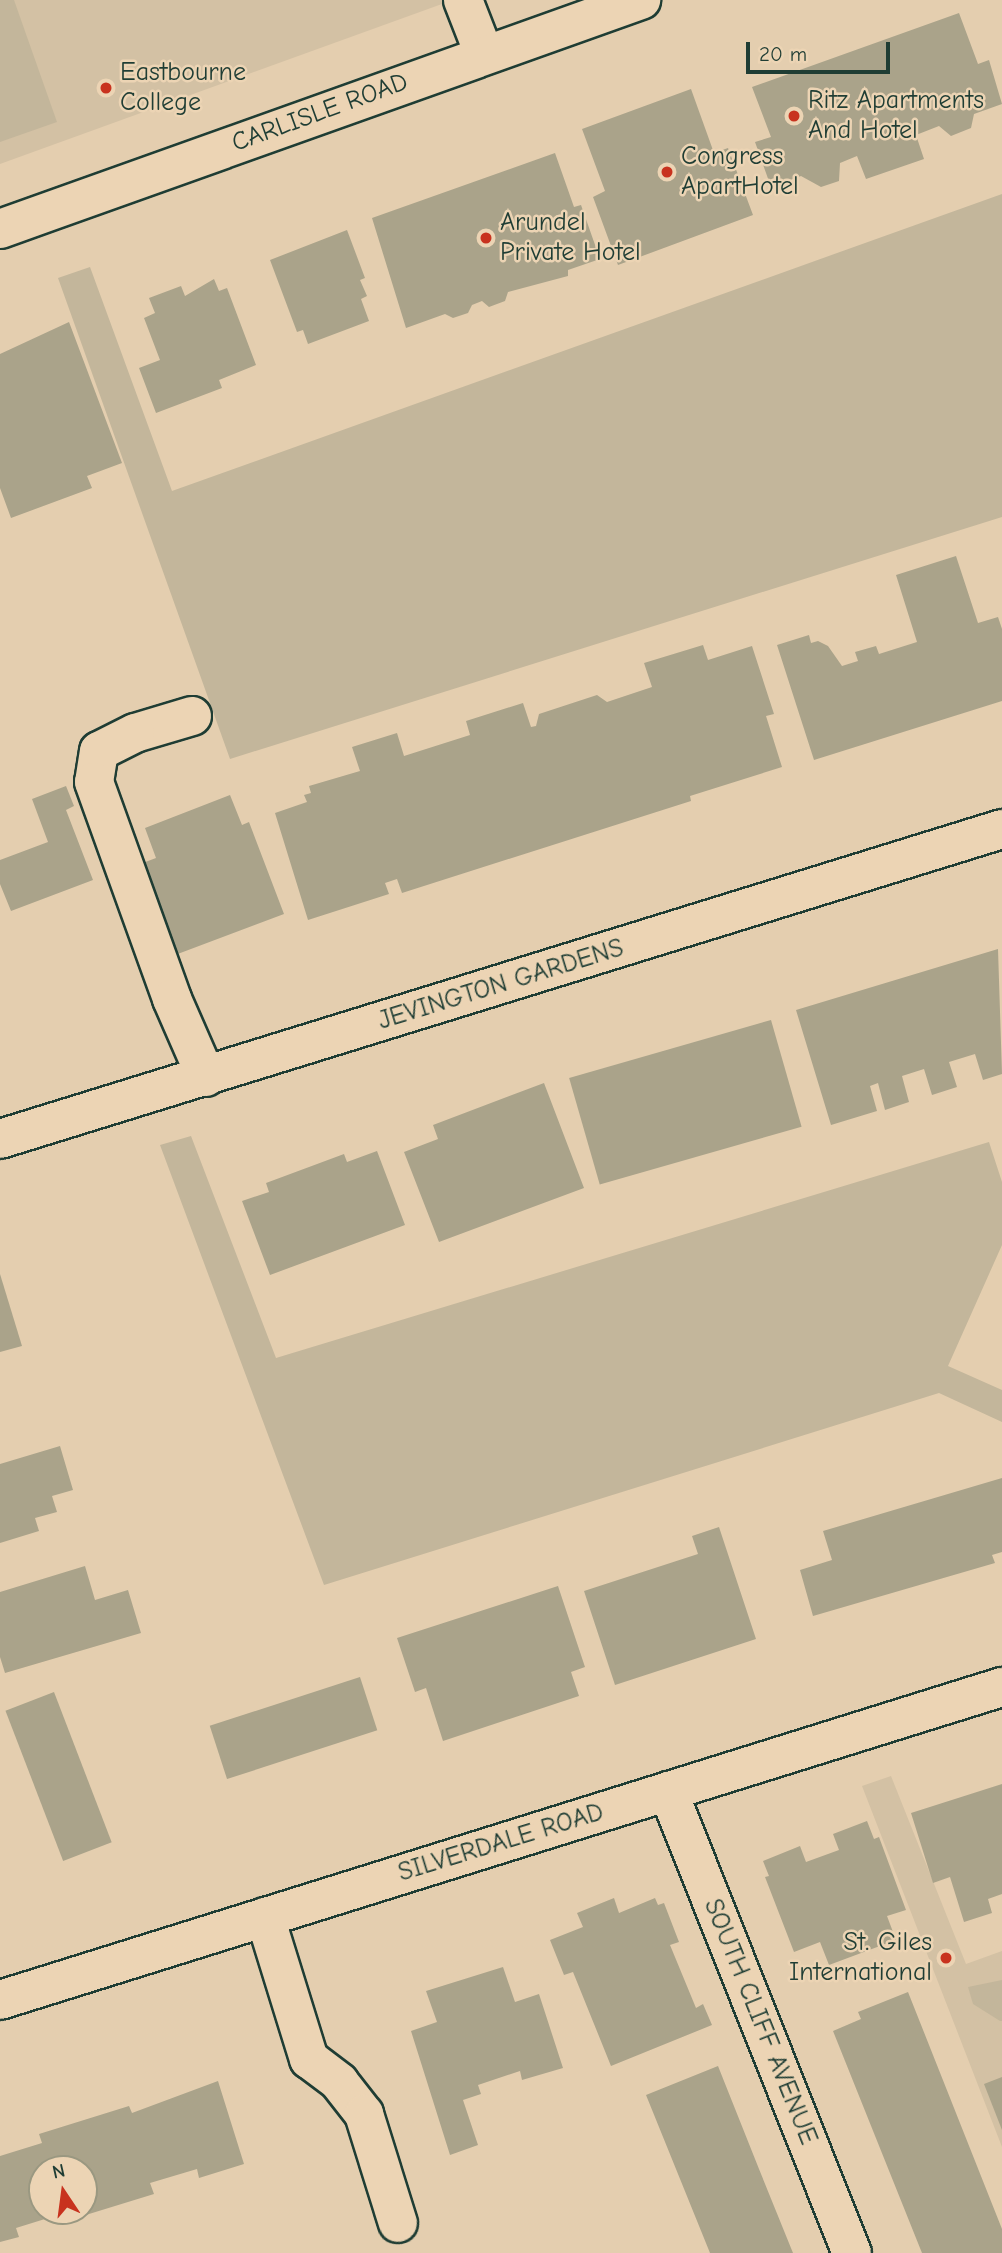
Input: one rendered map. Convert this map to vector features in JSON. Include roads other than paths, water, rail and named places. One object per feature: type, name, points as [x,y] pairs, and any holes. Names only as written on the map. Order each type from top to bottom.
[{"type":"street","points":[[463,0],[484,54]]},
{"type":"street","name":"CARLISLE ROAD","points":[[0,229],[641,0]]},
{"type":"street","points":[[192,716],[135,733],[99,751],[94,782],[172,999],[206,1077]]},
{"type":"street","name":"JEVINGTON GARDENS","points":[[0,1139],[1002,830]]},
{"type":"street","name":"SILVERDALE ROAD","points":[[0,2000],[1002,1687]]},
{"type":"street","name":"SOUTH CLIFF AVENUE","points":[[668,1791],[852,2253]]},
{"type":"street","points":[[265,1917],[309,2059],[339,2082],[364,2114],[398,2223]]},
{"type":"place","name":"Eastbourne College","points":[[106,88]]},
{"type":"place","name":"Ritz Apartments And Hotel","points":[[794,116]]},
{"type":"place","name":"Congress ApartHotel","points":[[667,172]]},
{"type":"place","name":"Arundel Private Hotel","points":[[486,238]]},
{"type":"place","name":"St. Giles International","points":[[946,1958]]}]
